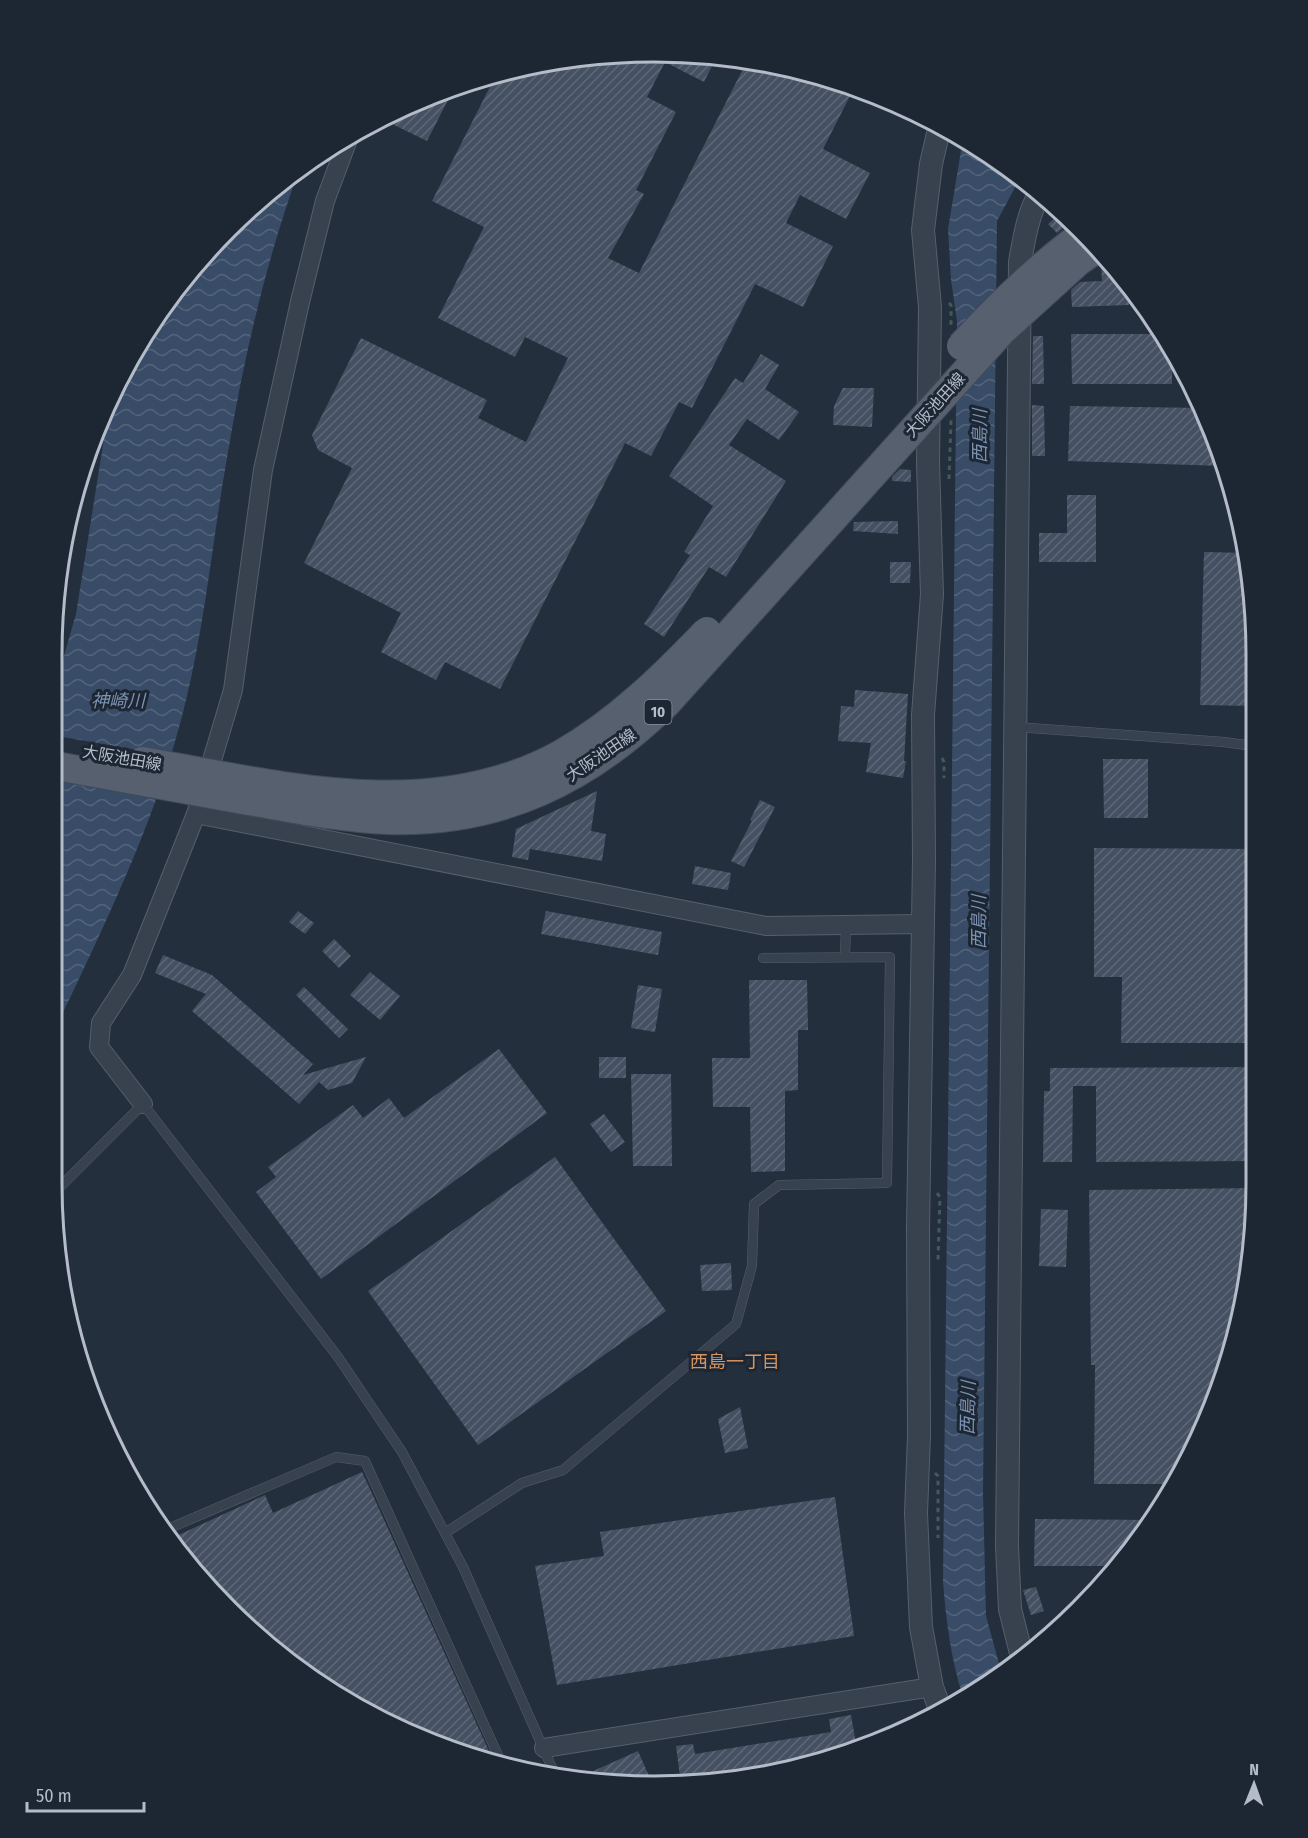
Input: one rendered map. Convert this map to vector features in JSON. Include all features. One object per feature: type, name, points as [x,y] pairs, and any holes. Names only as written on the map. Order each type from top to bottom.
[{"type":"main road","name":"大阪池田線","points":[[62,748],[302,789],[375,795],[404,795],[461,789],[513,776],[538,766],[561,754],[607,723],[680,659],[988,317],[1076,239]]},
{"type":"main road","name":"大阪池田線","points":[[62,767],[326,814],[387,820],[442,818],[472,813],[520,800],[555,786],[580,773],[617,747],[667,703],[1002,331],[1090,253]]},
{"type":"street","points":[[937,1704],[921,1627],[916,1513],[919,1435],[918,1229],[923,924],[923,714],[932,594],[928,463],[930,308],[923,230],[931,164],[938,135]]},
{"type":"street","points":[[143,1104],[99,1047],[101,1023],[132,975],[196,814],[233,690],[263,470],[325,201],[344,149]]},
{"type":"street","points":[[1020,1650],[1010,1609],[1007,1546],[1015,727],[1020,262],[1025,234],[1035,201]]},
{"type":"street","points":[[196,814],[766,926],[923,924]]},
{"type":"street","points":[[544,1748],[932,1687]]},
{"type":"lane","points":[[1015,727],[1246,745]]},
{"type":"lane","points":[[845,957],[846,925]]},
{"type":"lane","points":[[445,1533],[522,1483],[563,1470],[735,1324],[752,1266],[754,1204],[779,1185],[887,1183],[890,957],[763,958]]},
{"type":"lane","points":[[62,1185],[143,1104],[338,1357],[402,1452],[463,1567],[552,1767]]},
{"type":"lane","points":[[171,1527],[336,1457],[364,1461],[498,1755]]},
{"type":"path","points":[[946,484],[949,478],[951,413]]},
{"type":"path","points":[[933,1267],[939,1259],[940,1197],[934,1190]]},
{"type":"path","points":[[932,1470],[938,1476],[938,1541]]},
{"type":"water","name":"西島川","points":[[962,148],[1016,185],[997,221],[983,1492],[986,1616],[999,1665],[961,1690],[950,1640],[943,1581],[957,321],[951,280],[948,229]]},
{"type":"water","name":"神崎川","points":[[294,183],[266,274],[241,381],[199,638],[174,744],[128,872],[62,1015],[62,663],[76,614],[105,432],[123,392],[161,325],[184,293],[235,235]]},
{"type":"pier","points":[[62,737],[173,756],[163,793],[62,776]]},
{"type":"building","points":[[665,62],[647,97],[676,112],[636,190],[644,194],[608,258],[639,273],[743,69],[807,82],[850,96],[823,149],[870,173],[846,219],[800,195],[786,223],[833,246],[803,307],[755,284],[692,408],[679,402],[651,456],[625,443],[500,689],[445,662],[436,680],[381,652],[401,613],[304,563],[352,468],[318,450],[312,435],[361,338],[487,400],[478,418],[526,442],[568,358],[525,337],[515,357],[438,318],[484,227],[432,201],[491,85],[538,73],[615,63]]},
{"type":"building","points":[[666,62],[712,65],[704,82]]},
{"type":"building","points":[[449,99],[427,141],[391,123]]},
{"type":"building","points":[[1055,218],[1064,227],[1057,233],[1048,224]]},
{"type":"building","points":[[1101,266],[1129,300],[1129,305],[1072,307],[1071,290],[1080,282],[1102,281]]},
{"type":"building","points":[[1071,334],[1152,334],[1172,367],[1172,384],[1072,384]]},
{"type":"building","points":[[1033,336],[1043,336],[1044,384],[1032,384]]},
{"type":"building","points":[[761,354],[779,365],[765,389],[799,412],[779,440],[747,419],[729,445],[786,481],[726,577],[709,567],[664,637],[644,624],[690,555],[684,552],[713,506],[669,476],[735,378],[743,383]]},
{"type":"building","points":[[843,388],[874,388],[872,427],[833,425],[834,406]]},
{"type":"building","points":[[1032,405],[1044,406],[1045,456],[1032,456]]},
{"type":"building","points":[[1070,406],[1192,408],[1216,466],[1068,461]]},
{"type":"building","points":[[900,469],[911,470],[911,482],[892,481],[892,477]]},
{"type":"building","points":[[1067,495],[1096,495],[1096,562],[1039,562],[1039,533],[1067,533]]},
{"type":"building","points":[[898,521],[898,534],[853,531],[854,522]]},
{"type":"building","points":[[1204,552],[1237,553],[1245,615],[1246,706],[1200,705]]},
{"type":"building","points":[[890,562],[911,562],[910,583],[890,583]]},
{"type":"building","points":[[855,690],[908,694],[904,761],[906,761],[903,778],[866,772],[871,743],[838,741],[841,706],[854,707]]},
{"type":"building","points":[[1103,759],[1148,759],[1148,818],[1104,818]]},
{"type":"building","points":[[597,791],[591,831],[606,834],[602,861],[530,849],[528,860],[512,857],[516,829]]},
{"type":"building","points":[[760,800],[775,807],[744,867],[731,861]]},
{"type":"building","points":[[1094,848],[1246,849],[1246,1043],[1121,1043],[1122,977],[1094,977]]},
{"type":"building","points":[[695,866],[731,873],[728,890],[692,884]]},
{"type":"building","points":[[298,911],[314,923],[305,934],[289,922]]},
{"type":"building","points":[[546,911],[662,932],[658,955],[541,934]]},
{"type":"building","points":[[334,939],[351,956],[339,968],[322,951]]},
{"type":"building","points":[[163,955],[212,975],[313,1064],[303,1075],[366,1057],[352,1083],[328,1090],[319,1082],[299,1104],[192,1011],[206,994],[155,973]]},
{"type":"building","points":[[370,972],[400,996],[380,1020],[350,995]]},
{"type":"building","points":[[749,980],[807,980],[808,1030],[798,1030],[798,1090],[785,1091],[785,1171],[751,1172],[750,1107],[713,1107],[712,1058],[750,1058]]},
{"type":"building","points":[[638,985],[662,989],[655,1032],[631,1028]]},
{"type":"building","points":[[304,987],[348,1029],[339,1038],[296,995]]},
{"type":"building","points":[[499,1049],[547,1113],[321,1279],[256,1192],[276,1177],[268,1167],[353,1105],[363,1118],[389,1098],[404,1118]]},
{"type":"building","points":[[599,1057],[626,1057],[626,1078],[599,1078]]},
{"type":"building","points":[[1246,1067],[1246,1161],[1096,1162],[1096,1086],[1073,1086],[1072,1162],[1043,1162],[1044,1091],[1050,1091],[1050,1068]]},
{"type":"building","points":[[631,1074],[671,1074],[672,1166],[633,1166]]},
{"type":"building","points":[[604,1114],[625,1142],[611,1152],[590,1124]]},
{"type":"building","points":[[555,1157],[666,1311],[478,1445],[368,1291]]},
{"type":"building","points":[[1246,1188],[1241,1261],[1226,1337],[1201,1411],[1165,1484],[1094,1484],[1095,1365],[1091,1365],[1089,1190]]},
{"type":"building","points":[[1041,1209],[1068,1210],[1066,1267],[1039,1266]]},
{"type":"building","points":[[731,1263],[732,1290],[702,1291],[700,1265]]},
{"type":"building","points":[[740,1407],[748,1448],[725,1453],[718,1419]]},
{"type":"building","points":[[362,1472],[490,1753],[427,1731],[392,1715],[325,1677],[293,1654],[235,1603],[177,1536],[265,1495],[273,1513]]},
{"type":"building","points":[[835,1497],[854,1636],[557,1685],[535,1566],[604,1556],[600,1532]]},
{"type":"building","points":[[1035,1519],[1142,1520],[1106,1566],[1034,1566]]},
{"type":"building","points":[[1036,1587],[1044,1611],[1031,1615],[1023,1590]]},
{"type":"building","points":[[851,1715],[855,1741],[770,1765],[680,1775],[676,1746],[693,1744],[695,1754],[831,1732],[829,1719]]},
{"type":"building","points":[[638,1751],[649,1776],[615,1775],[590,1772]]},
{"type":"district","name":"西島一丁目","points":[[735,1362]]}]
